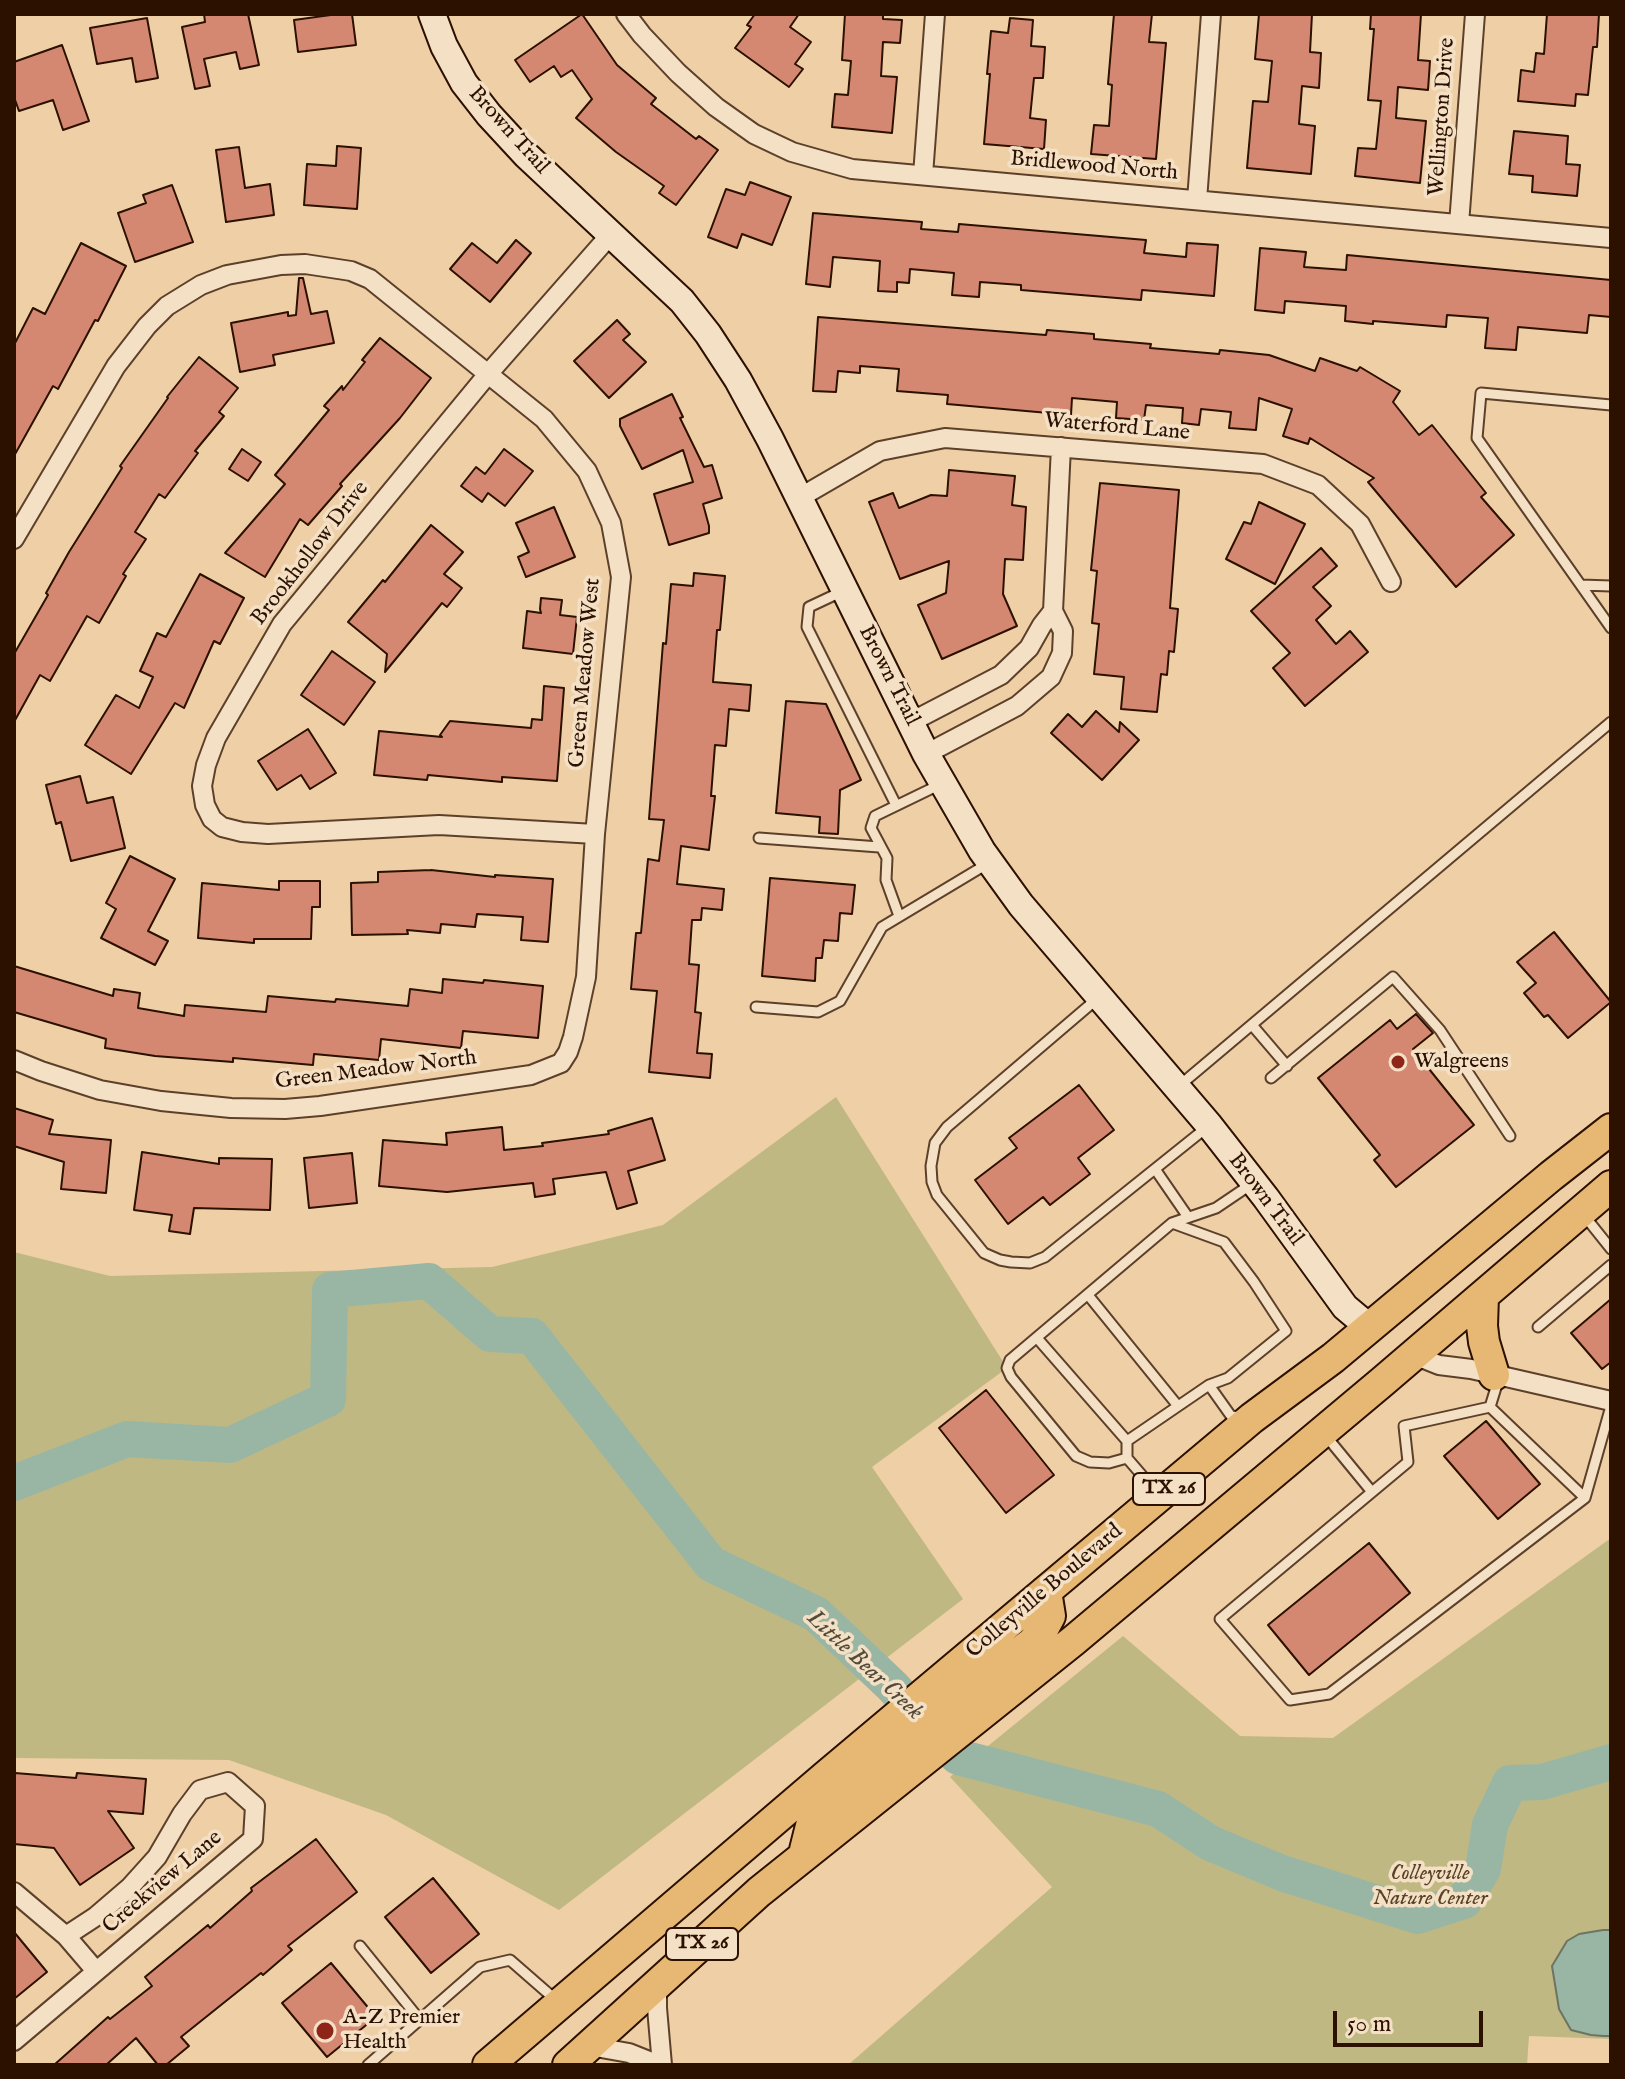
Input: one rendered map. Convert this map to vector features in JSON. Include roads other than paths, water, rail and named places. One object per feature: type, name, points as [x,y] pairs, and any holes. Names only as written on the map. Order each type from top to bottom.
[{"type":"main road","name":"Colleyville Boulevard","points":[[488,2065],[1252,1418],[1333,1358],[1611,1129]]},
{"type":"main road","points":[[1551,1176],[1581,1212]]},
{"type":"main road","name":"TX 26","points":[[579,2056],[759,1892],[803,1857],[825,1827],[1036,1656],[1322,1432],[1611,1186]]},
{"type":"main road","points":[[1483,1296],[1484,1342],[1497,1375]]},
{"type":"main road","points":[[1370,1328],[1414,1355]]},
{"type":"main road","points":[[1036,1656],[1042,1631],[1050,1616],[1046,1591]]},
{"type":"street","name":"Brown Trail","points":[[432,14],[444,46],[464,83],[489,115],[526,155],[682,301],[708,334],[770,439],[926,754],[990,862],[1021,905],[1209,1125],[1341,1301],[1370,1328]]},
{"type":"street","name":"Bridlewood North","points":[[626,14],[678,73],[716,107],[754,134],[792,152],[852,169],[1611,238]]},
{"type":"street","points":[[923,175],[935,14]]},
{"type":"street","points":[[1197,200],[1211,14]]},
{"type":"street","name":"Wellington Drive","points":[[1459,224],[1475,14]]},
{"type":"street","name":"Brookhollow Drive","points":[[595,834],[439,825],[268,834],[242,832],[222,827],[212,819],[205,805],[202,786],[216,738],[282,624],[488,374],[611,234]]},
{"type":"street","name":"Green Meadow West","points":[[14,539],[116,366],[167,306],[201,285],[227,275],[281,265],[305,264],[351,271],[370,279],[544,419],[587,471],[611,523],[621,577],[595,834],[586,977]]},
{"type":"street","name":"Waterford Lane","points":[[799,498],[880,451],[945,438],[1263,464],[1318,485],[1360,524],[1391,582]]},
{"type":"street","points":[[926,754],[1017,706],[1051,677],[1062,653],[1063,631],[1053,611],[1061,447]]},
{"type":"street","points":[[911,722],[1001,675],[1029,648],[1053,611]]},
{"type":"street","name":"Green Meadow North","points":[[14,1060],[100,1090],[161,1101],[231,1108],[285,1109],[410,1093],[531,1075],[561,1063],[573,1037],[586,977]]},
{"type":"street","points":[[1414,1355],[1439,1365],[1471,1369],[1611,1404]]},
{"type":"street","name":"Creekview Lane","points":[[14,2041],[253,1839],[255,1806],[228,1782],[200,1790],[148,1867],[119,1897],[66,1936]]},
{"type":"street","points":[[14,1892],[66,1936],[96,1971]]},
{"type":"street","points":[[657,1985],[662,2065]]},
{"type":"street","points":[[579,2056],[629,2053],[654,2065]]},
{"type":"lane","points":[[1611,405],[1481,393],[1477,438],[1611,628]]},
{"type":"lane","points":[[1581,585],[1611,586]]},
{"type":"lane","points":[[844,590],[809,607],[807,627],[896,805]]},
{"type":"lane","points":[[1177,1088],[1611,722]]},
{"type":"lane","points":[[899,916],[886,880],[887,858],[871,828],[875,816],[942,783]]},
{"type":"lane","points":[[759,838],[879,847]]},
{"type":"lane","points":[[756,1007],[818,1012],[840,1001],[882,927],[990,862]]},
{"type":"lane","points":[[1271,1078],[1393,977],[1440,1030],[1510,1136]]},
{"type":"lane","points":[[1099,997],[947,1127],[935,1143],[932,1182],[937,1195],[984,1253],[1000,1260],[1030,1263],[1045,1257],[1209,1125]]},
{"type":"lane","points":[[1252,1025],[1287,1066]]},
{"type":"lane","points":[[1155,1169],[1188,1217]]},
{"type":"lane","points":[[1127,1458],[1109,1463],[1090,1462],[1076,1456],[1011,1377],[1007,1368],[1010,1360],[1172,1223],[1216,1208],[1254,1183]]},
{"type":"lane","points":[[1581,1212],[1611,1249]]},
{"type":"lane","points":[[1127,1441],[1209,1385],[1228,1378],[1286,1331],[1224,1242],[1172,1223]]},
{"type":"lane","points":[[1538,1327],[1611,1265]]},
{"type":"lane","points":[[1088,1295],[1178,1406]]},
{"type":"lane","points":[[1037,1338],[1127,1441],[1127,1458],[1160,1496]]},
{"type":"lane","points":[[1490,1407],[1497,1375]]},
{"type":"lane","points":[[1209,1385],[1231,1416],[1252,1418]]},
{"type":"lane","points":[[1490,1407],[1404,1426],[1408,1462],[1220,1619],[1290,1700],[1329,1694],[1585,1498],[1611,1404]]},
{"type":"lane","points":[[1490,1407],[1585,1498]]},
{"type":"lane","points":[[1322,1432],[1372,1492]]},
{"type":"lane","points":[[360,1946],[420,2020]]},
{"type":"lane","points":[[368,2065],[480,1967],[510,1960],[560,2004]]},
{"type":"waterway","name":"Little Bear Creek","points":[[14,1483],[127,1439],[230,1445],[328,1399],[330,1290],[429,1281],[490,1334],[532,1336],[711,1564],[816,1614],[892,1686],[958,1757],[1158,1809],[1210,1843],[1282,1873],[1418,1916],[1464,1901],[1483,1869],[1490,1825],[1510,1783],[1542,1782],[1611,1762]]},
{"type":"place","name":"Walgreens","points":[[1398,1062]]},
{"type":"place","name":"A-Z Premier Health","points":[[325,2031]]},
{"type":"park label","name":"Colleyville Nature Center","points":[[1430,1886]]}]
